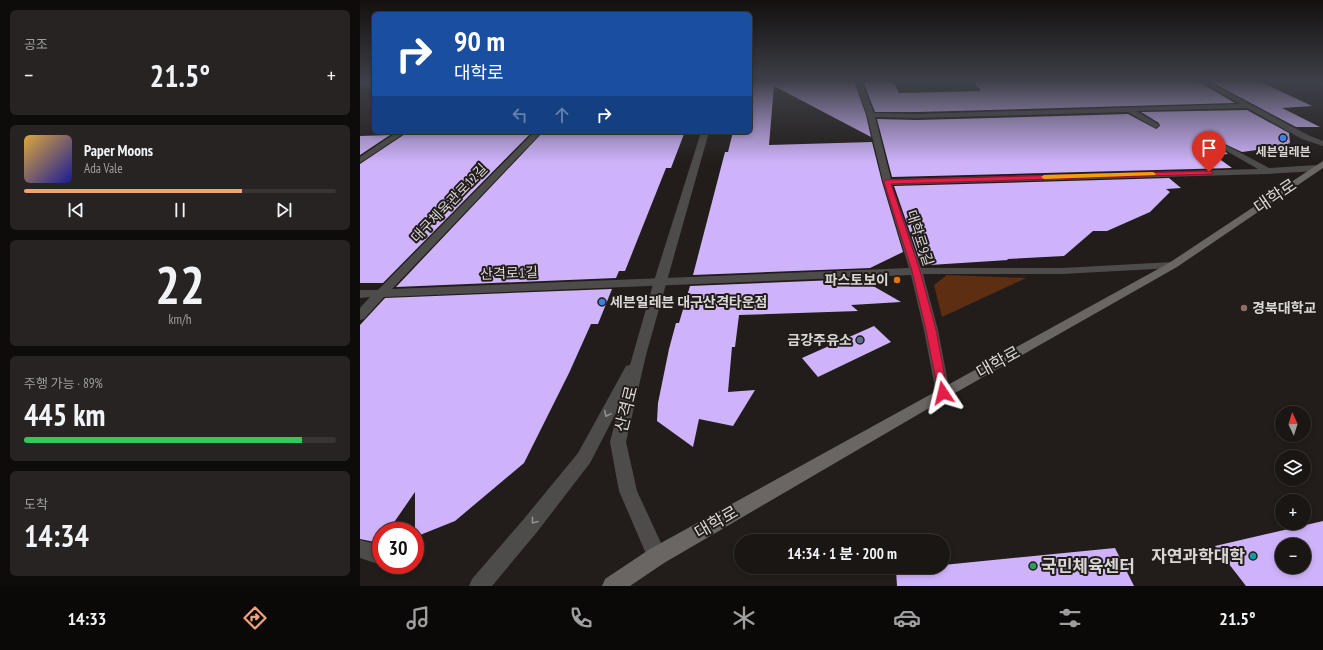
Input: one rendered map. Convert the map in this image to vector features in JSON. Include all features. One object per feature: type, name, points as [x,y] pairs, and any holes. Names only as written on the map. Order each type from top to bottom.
[{"type":"main road","name":"대학로","points":[[612,586],[657,556],[943,393],[1173,265],[1320,166]]},
{"type":"street","name":"대학로9길","points":[[868,108],[887,182],[916,271],[931,330],[943,393]]},
{"type":"street","points":[[871,115],[917,116],[1179,108]]},
{"type":"street","points":[[1251,108],[1305,137],[1323,144]]},
{"type":"street","points":[[1131,110],[1155,126]]},
{"type":"street","points":[[360,161],[399,134]]},
{"type":"street","name":"대구체육관로12길","points":[[360,316],[536,134]]},
{"type":"street","name":"산격로","points":[[657,556],[628,491],[618,442],[639,355],[704,134]]},
{"type":"street","points":[[1226,147],[1267,171]]},
{"type":"street","name":"대학로","points":[[887,182],[1267,171],[1320,166]]},
{"type":"street","points":[[660,281],[916,271],[1062,271],[1173,265]]},
{"type":"street","name":"산격로1길","points":[[360,294],[660,281]]},
{"type":"street","points":[[360,301],[380,294]]},
{"type":"street","points":[[479,586],[530,526],[584,458],[639,355]]},
{"type":"street","points":[[360,549],[372,552]]},
{"type":"shaded area","points":[[947,275],[1026,278],[942,317],[934,285]]},
{"type":"building","points":[[752,108],[772,108],[769,145],[872,142],[882,182],[903,252],[870,268],[693,275],[725,152],[728,152],[732,134],[752,134]]},
{"type":"building","points":[[817,108],[864,108],[871,137]]},
{"type":"building","points":[[874,108],[1046,108],[917,112],[875,112]]},
{"type":"building","points":[[1261,108],[1283,108],[1320,127],[1296,127]]},
{"type":"building","points":[[1247,110],[1289,133],[1290,143],[1279,147],[1242,152],[1225,144],[1221,148],[1228,154],[1214,155],[1232,168],[892,177],[877,119],[917,120],[1128,114],[1156,129],[1160,126],[1159,123],[1141,112]]},
{"type":"building","points":[[405,134],[530,134],[383,283],[360,283],[360,164]]},
{"type":"building","points":[[541,134],[684,134],[671,168],[666,168],[625,271],[619,271],[616,278],[396,287]]},
{"type":"building","points":[[390,135],[360,155],[360,136]]},
{"type":"building","points":[[1169,178],[1181,188],[1166,189],[1170,192],[1150,212],[1107,231],[1093,231],[1064,256],[930,265],[919,258],[894,186]]},
{"type":"building","points":[[861,279],[901,302],[851,305],[858,311],[739,315],[735,347],[732,347],[728,392],[755,390],[733,426],[699,419],[693,447],[657,421],[658,403],[669,349],[676,323],[679,323],[690,286]]},
{"type":"building","points":[[612,289],[598,324],[591,324],[569,373],[524,463],[455,521],[424,533],[424,522],[415,522],[415,492],[394,522],[372,522],[372,541],[360,539],[360,325],[385,298]]},
{"type":"building","points":[[874,326],[891,342],[818,377],[802,358]]},
{"type":"building","name":"자연과학대학","points":[[1323,521],[1323,586],[1246,586],[1215,546],[1284,530],[1311,530],[1311,524]]},
{"type":"building","name":"국민체육센터","points":[[1115,548],[1134,586],[897,586],[896,574],[950,574],[950,564]]},
{"type":"slow traffic","points":[[1044,177],[1153,174]]},
{"type":"place","name":"세븐일레븐","points":[[1283,138]]},
{"type":"place","name":"파스토보이","points":[[897,280]]},
{"type":"place","name":"세븐일레븐 대구산격타운점","points":[[602,302]]},
{"type":"place","name":"경북대학교","points":[[1244,308]]},
{"type":"place","name":"금강주유소","points":[[860,340]]},
{"type":"place","name":"자연과학대학","points":[[1253,556]]},
{"type":"place","name":"국민체육센터","points":[[1033,566]]},
{"type":"route","points":[[943,393],[931,330],[916,271],[887,182],[1209,172]]}]
